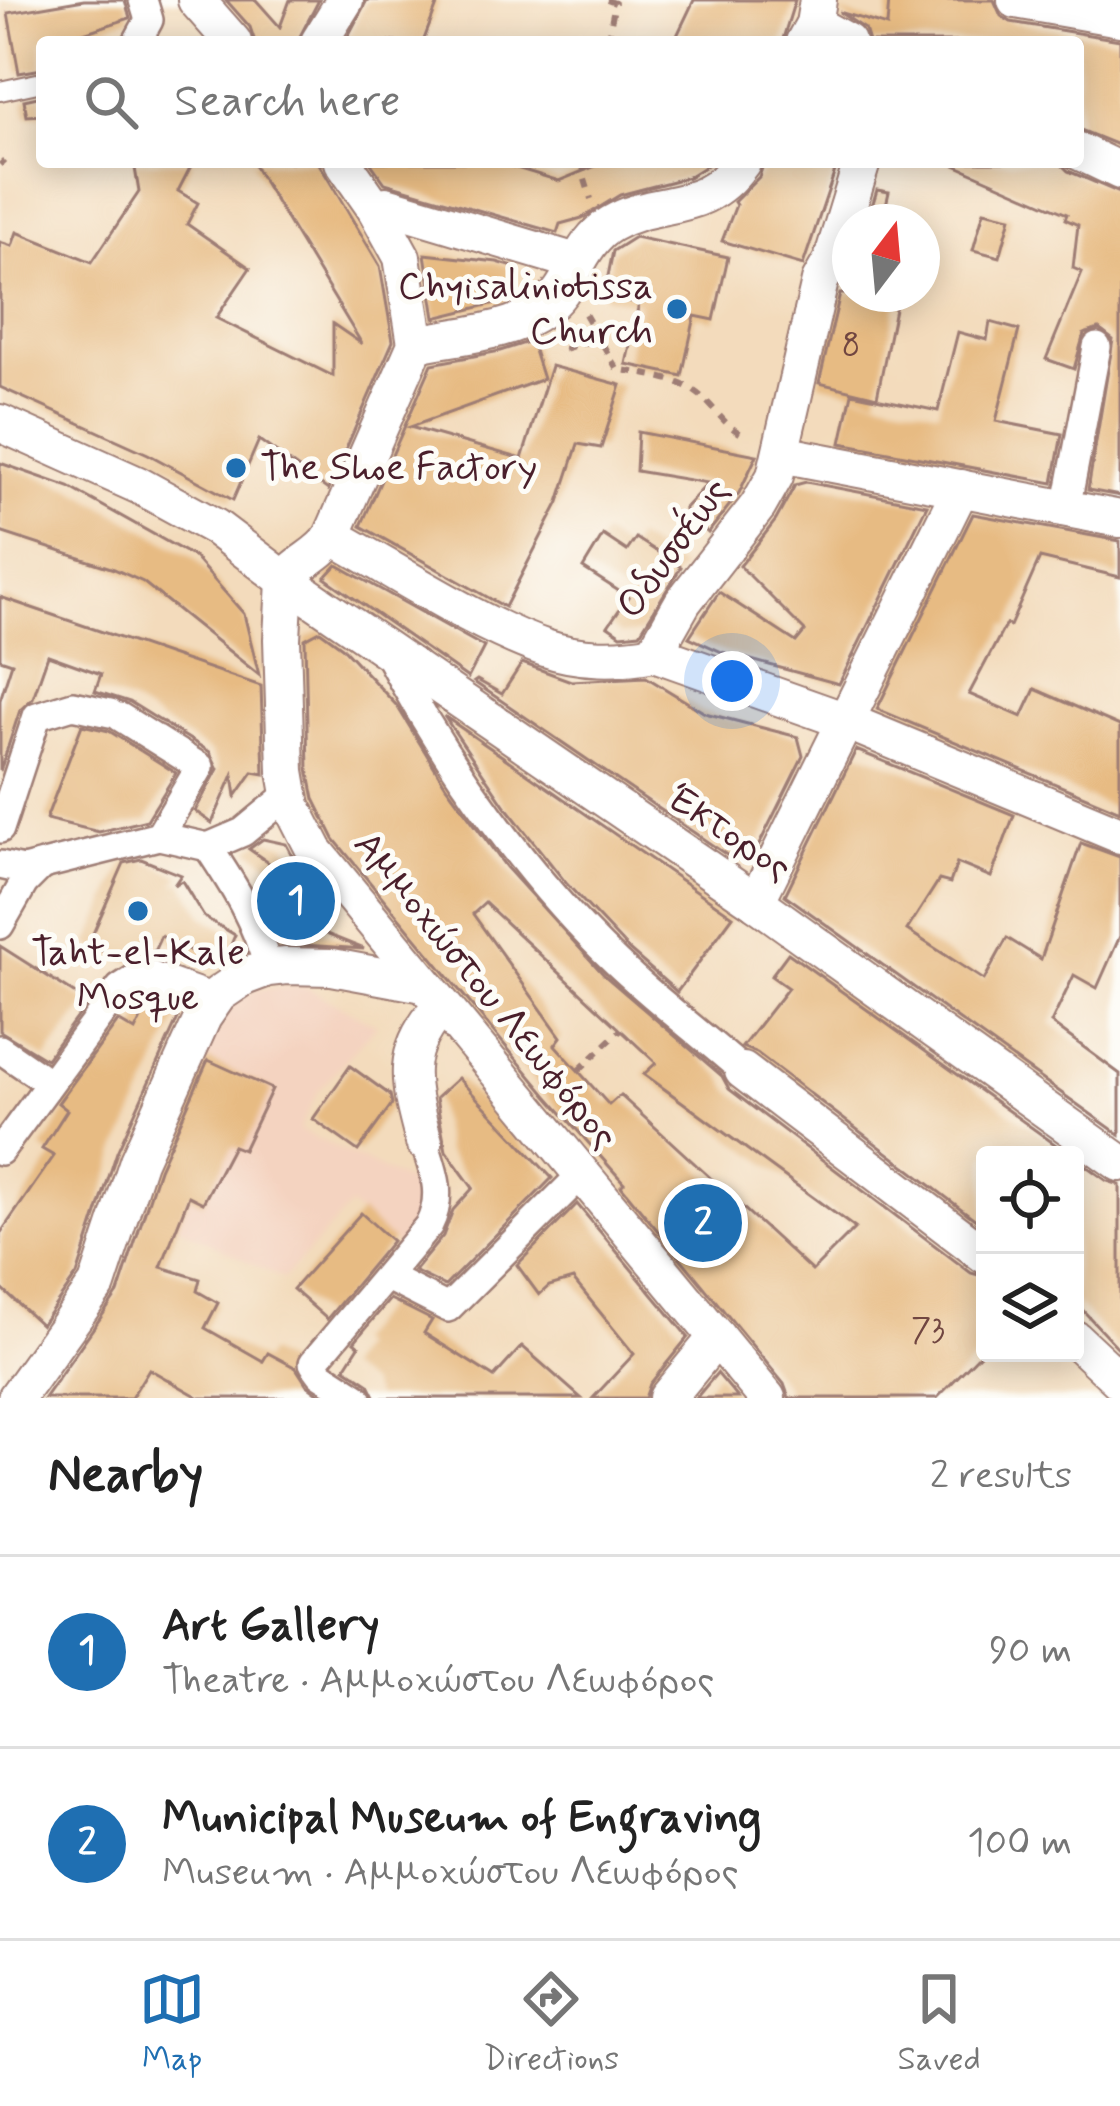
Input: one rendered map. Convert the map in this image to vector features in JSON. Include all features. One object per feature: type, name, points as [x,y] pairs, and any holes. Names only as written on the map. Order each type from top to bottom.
[{"type":"street","points":[[140,36],[149,20],[143,0]]},
{"type":"street","points":[[196,0],[228,36]]},
{"type":"street","points":[[323,36],[345,0]]},
{"type":"street","points":[[1016,0],[1120,18]]},
{"type":"street","points":[[1084,154],[1120,171]]},
{"type":"street","points":[[285,580],[294,568],[324,550],[332,536],[416,344],[402,257],[347,168]]},
{"type":"street","points":[[416,344],[528,320],[561,290],[575,262],[605,227],[699,199],[721,188],[737,168]]},
{"type":"street","name":"Οδυσσέως","points":[[332,536],[548,650],[623,659],[654,653],[682,602],[768,491],[770,447],[860,168]]},
{"type":"street","points":[[375,208],[386,205],[575,262]]},
{"type":"street","points":[[1066,509],[1096,347]]},
{"type":"street","name":"Έκτορος","points":[[0,423],[138,484],[214,527],[756,902],[1120,1163]]},
{"type":"street","points":[[770,447],[1120,519]]},
{"type":"street","points":[[756,902],[961,488]]},
{"type":"street","name":"Αμμοχώστου Λεωφόρος","points":[[285,580],[282,639],[289,794],[315,851],[767,1398]]},
{"type":"street","points":[[383,645],[464,782],[614,961],[743,1071],[984,1254]]},
{"type":"street","points":[[654,653],[846,721],[1120,835]]},
{"type":"street","points":[[0,829],[13,745],[37,716],[73,705],[115,715],[200,766],[159,836]]},
{"type":"street","points":[[0,866],[23,870],[159,836],[208,847],[243,832],[289,794]]},
{"type":"street","points":[[208,847],[243,899],[268,968]]},
{"type":"street","points":[[0,925],[24,884],[41,866]]},
{"type":"street","points":[[332,967],[361,955],[378,930]]},
{"type":"street","points":[[16,1398],[97,1285],[138,1161],[212,1002],[244,977],[268,968],[332,967],[433,995],[410,1070],[412,1097],[436,1176],[436,1211],[313,1363],[321,1374],[358,1398]]},
{"type":"street","points":[[0,1150],[120,988],[134,979],[150,980],[212,1002]]},
{"type":"street","points":[[0,1049],[48,1082]]},
{"type":"street","points":[[386,1277],[448,1308],[581,1175]]},
{"type":"street","points":[[667,1398],[717,1337]]},
{"type":"street","points":[[1084,1347],[1120,1381]]},
{"type":"lane","points":[[0,91],[36,83]]},
{"type":"path","points":[[607,0],[615,2],[608,36]]},
{"type":"path","points":[[587,315],[617,368],[688,386],[730,429],[770,447]]},
{"type":"path","points":[[564,349],[600,338]]},
{"type":"path","points":[[579,1070],[621,1030]]},
{"type":"shaded area","points":[[304,986],[376,1025],[318,1091],[299,1130],[425,1190],[421,1222],[399,1247],[350,1206],[283,1279],[134,1204],[224,1012],[253,990]]},
{"type":"building","points":[[84,0],[125,0],[130,18],[77,36],[36,36],[36,70],[19,73],[8,13]]},
{"type":"building","points":[[226,0],[256,0],[280,27],[290,0],[319,0],[300,36],[253,36]]},
{"type":"building","points":[[367,0],[439,0],[425,36],[348,36]]},
{"type":"building","points":[[694,0],[795,0],[784,36],[677,36]]},
{"type":"building","points":[[889,0],[994,0],[1001,16],[1011,22],[1120,40],[1120,146],[1084,131],[1084,36],[867,36],[865,29],[839,12],[887,26]]},
{"type":"building","points":[[36,97],[36,115],[27,116],[24,100]]},
{"type":"building","points":[[135,168],[190,168],[178,191],[198,203],[187,224],[250,268],[216,318],[333,376],[333,324],[362,344],[256,168],[322,168],[380,266],[393,341],[328,490],[259,440],[233,500],[148,454],[0,387],[0,242],[12,246],[17,232],[92,262],[139,192]]},
{"type":"building","points":[[374,168],[517,168],[559,181],[590,168],[702,168],[688,177],[620,195],[582,218],[560,224],[557,233],[385,183]]},
{"type":"building","points":[[762,168],[836,168],[803,265],[722,241],[734,202]]},
{"type":"building","points":[[962,168],[1065,168],[1120,193],[1120,496],[1088,490],[1113,340],[1099,329],[1084,334],[1074,369],[1046,359],[1082,272],[1073,268],[1078,225],[1065,219],[1067,214]]},
{"type":"building","points":[[877,190],[889,192],[886,204],[873,204]]},
{"type":"building","points":[[984,211],[1011,217],[1000,257],[973,250]]},
{"type":"building","name":"Chyisaliniotissa Church","points":[[635,237],[728,257],[714,320],[695,316],[682,376],[626,364],[639,303],[604,296],[613,251]]},
{"type":"building","points":[[425,254],[517,268],[516,298],[435,318]]},
{"type":"building","points":[[836,312],[894,312],[877,397],[819,383]]},
{"type":"building","points":[[990,322],[1019,330],[996,421],[1062,434],[1053,483],[841,443],[852,393],[938,411],[958,332],[987,340]]},
{"type":"building","points":[[531,341],[543,379],[410,427],[522,459],[551,366],[621,385],[601,448],[578,444],[559,502],[505,607],[361,526],[432,364]]},
{"type":"building","points":[[638,432],[757,455],[739,493],[708,533],[684,509],[708,483],[636,471]]},
{"type":"building","points":[[0,463],[69,487],[194,557],[244,614],[259,675],[143,582],[0,532]]},
{"type":"building","points":[[806,482],[927,505],[839,684],[722,652],[689,637],[719,592],[796,642],[805,631],[740,566],[776,520],[795,485]]},
{"type":"building","points":[[973,514],[1120,541],[1120,577],[1040,558],[1010,626],[1006,624],[969,694],[1022,717],[1035,689],[1120,726],[1120,811],[877,709]]},
{"type":"building","points":[[603,535],[627,551],[636,538],[681,567],[640,633],[621,635],[608,626],[628,597],[583,568]]},
{"type":"building","points":[[337,565],[484,647],[468,678],[325,578]]},
{"type":"building","points":[[0,597],[261,686],[264,774],[253,772],[236,796],[233,775],[212,823],[195,811],[218,769],[210,752],[130,702],[95,691],[101,674],[48,655],[33,698],[20,710],[0,771],[0,700],[12,663],[0,659]]},
{"type":"building","points":[[320,631],[342,647],[397,706],[446,786],[506,867],[605,976],[722,1076],[729,1089],[976,1274],[976,1358],[937,1398],[789,1398],[784,1384],[621,1186],[624,1183],[334,839],[314,799],[308,769],[305,639]],"holes":[[[485,903],[656,1063],[644,1074],[855,1228],[812,1271],[620,1095],[609,1105],[555,1045],[561,1037],[473,914]]]},
{"type":"building","points":[[522,663],[571,681],[646,677],[705,713],[798,737],[803,756],[754,855],[734,860],[474,682],[502,694]]},
{"type":"building","points":[[444,716],[733,916],[677,992],[629,950],[566,883],[505,806]]},
{"type":"building","points":[[82,725],[109,731],[176,773],[147,820],[99,832],[46,819]]},
{"type":"building","points":[[856,750],[1014,815],[991,877],[957,863],[950,883],[939,880],[907,930],[984,980],[1007,938],[1041,959],[1081,843],[1120,857],[1120,936],[1097,988],[1074,975],[1051,1023],[1120,1074],[1120,1135],[785,895]]},
{"type":"building","points":[[263,839],[286,844],[333,908],[249,849]]},
{"type":"building","name":"Taht-el-Kale Mosque","points":[[141,859],[181,875],[174,885],[182,881],[204,917],[235,935],[223,964],[161,936],[151,958],[138,961],[129,962],[88,945],[124,863]]},
{"type":"building","points":[[266,910],[364,949],[289,944],[274,929]]},
{"type":"building","points":[[0,946],[88,1002],[46,1059],[0,1031]]},
{"type":"building","points":[[788,953],[1057,1146],[976,1146],[976,1220],[757,1053],[742,1047],[788,988],[771,976]]},
{"type":"building","points":[[148,1004],[178,1018],[117,1152],[77,1275],[41,1325],[0,1287],[0,1234],[54,1156],[42,1149],[67,1110],[58,1103],[118,1021],[135,1031]]},
{"type":"building","points":[[208,1060],[272,1089],[243,1150],[233,1146],[203,1203],[189,1196],[161,1267],[200,1279],[197,1291],[218,1303],[205,1328],[263,1361],[268,1353],[296,1368],[307,1385],[325,1398],[200,1398],[149,1369],[131,1398],[44,1398],[118,1293],[159,1169]]},
{"type":"building","points":[[350,1066],[390,1095],[392,1104],[358,1151],[313,1119]]},
{"type":"building","points":[[458,1078],[552,1178],[445,1286],[414,1271],[473,1188],[446,1151],[436,1098]]},
{"type":"building","points":[[1084,1164],[1120,1185],[1120,1350],[1084,1312]]},
{"type":"building","points":[[577,1204],[688,1337],[650,1384],[645,1398],[593,1398],[634,1354],[573,1279],[549,1286],[539,1295],[517,1265]]},
{"type":"building","points":[[361,1213],[392,1241],[327,1319],[293,1289]]},
{"type":"building","points":[[390,1299],[432,1320],[424,1333],[494,1377],[522,1346],[581,1398],[376,1398],[369,1384],[345,1368],[359,1346],[354,1342]]},
{"type":"building","points":[[717,1373],[738,1398],[696,1398]]},
{"type":"place","name":"Chyisaliniotissa Church","points":[[677,309]]},
{"type":"place","name":"The Shoe Factory","points":[[236,468]]},
{"type":"place","name":"Art Gallery","points":[[296,901]]},
{"type":"place","name":"Taht-el-Kale Mosque","points":[[138,911]]},
{"type":"place","name":"Municipal Museum of Engraving","points":[[703,1223]]}]
